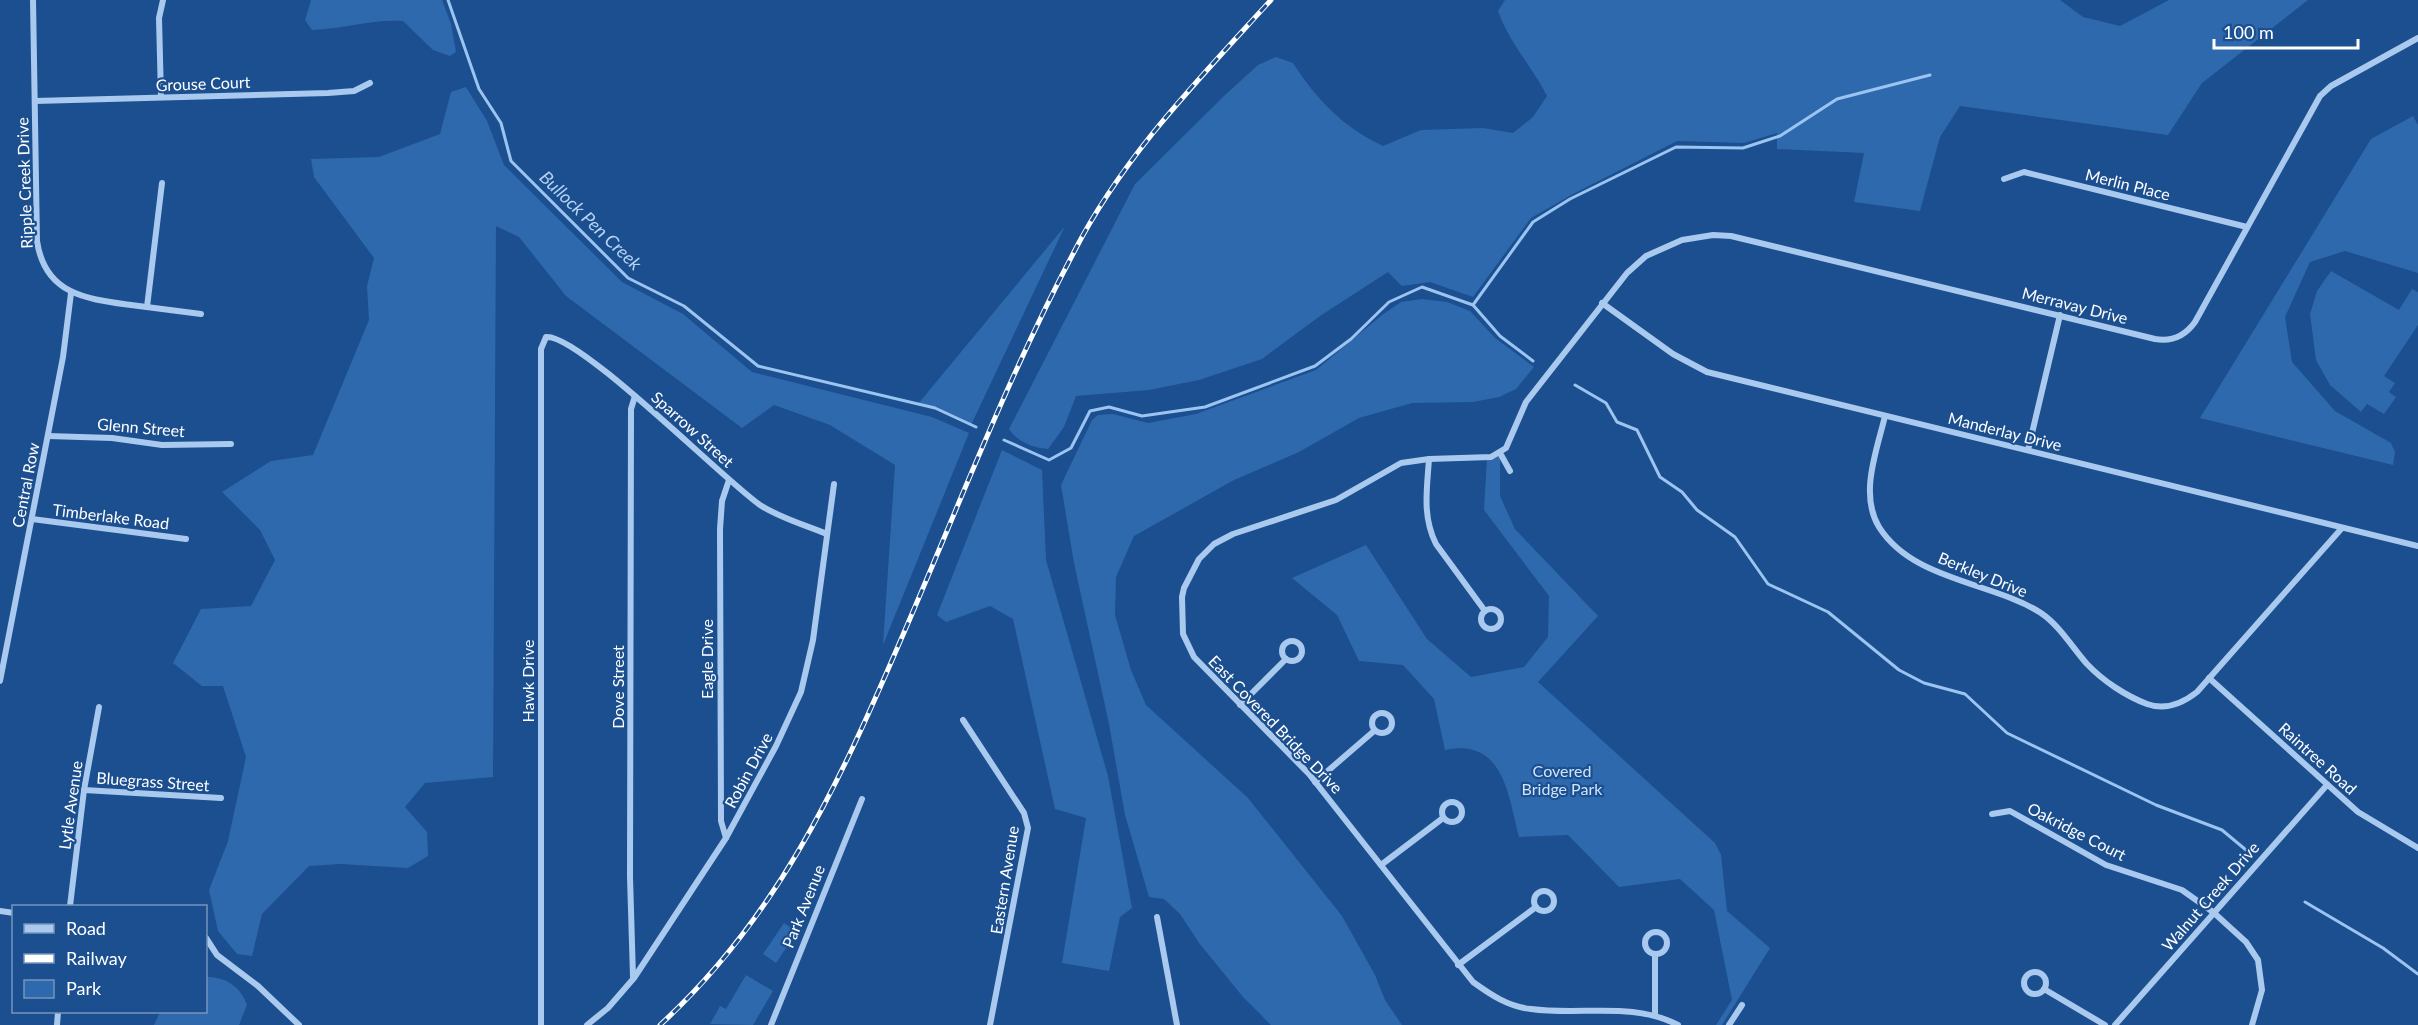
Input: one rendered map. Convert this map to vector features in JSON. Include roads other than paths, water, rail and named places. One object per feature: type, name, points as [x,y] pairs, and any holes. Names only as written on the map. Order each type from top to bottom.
[{"type":"street","name":"Ripple Creek Drive","points":[[33,0],[39,249],[49,273],[71,293],[93,300],[201,314]]},
{"type":"street","points":[[161,97],[159,18],[163,0]]},
{"type":"street","name":"Merravay Drive","points":[[1602,303],[1627,273],[1646,256],[1682,240],[1713,235],[1781,247],[2165,341],[2184,334],[2195,322],[2320,96],[2331,86],[2418,38]]},
{"type":"street","name":"Grouse Court","points":[[35,101],[328,93],[354,91],[370,83]]},
{"type":"street","name":"Merlin Place","points":[[2004,179],[2024,172],[2247,227]]},
{"type":"street","points":[[147,307],[162,183]]},
{"type":"street","name":"Central Row","points":[[0,681],[8,650],[63,357],[71,293]]},
{"type":"street","points":[[1510,471],[1500,453],[1506,448],[1526,402],[1602,303]]},
{"type":"street","name":"Manderlay Drive","points":[[1602,303],[1673,354],[1707,372],[2418,546]]},
{"type":"street","points":[[2028,450],[2060,315]]},
{"type":"street","name":"Sparrow Street","points":[[546,337],[551,336],[572,349],[635,396],[708,457],[729,480],[768,510],[827,534]]},
{"type":"street","name":"Hawk Drive","points":[[541,1025],[541,349],[546,337]]},
{"type":"street","name":"Dove Street","points":[[634,978],[630,877],[631,409],[635,396]]},
{"type":"street","name":"Berkley Drive","points":[[1885,416],[1870,491],[1875,519],[1896,544],[1919,562],[1956,581],[2017,600],[2042,614],[2059,628],[2096,672],[2120,690],[2145,703],[2162,707],[2180,704],[2198,692],[2342,528]]},
{"type":"street","name":"Glenn Street","points":[[48,436],[91,437],[162,445],[231,444]]},
{"type":"street","name":"East Covered Bridge Drive","points":[[1500,453],[1479,459],[1429,459],[1401,463],[1336,501],[1233,534],[1215,544],[1199,559],[1184,588],[1183,634],[1188,649],[1198,663],[1315,782],[1473,982],[1491,995],[1511,1005],[1531,1009],[1631,1011],[1654,1015],[1678,1025]]},
{"type":"street","points":[[1429,459],[1426,520],[1430,531],[1436,544],[1485,611]]},
{"type":"street","name":"Eagle Drive","points":[[726,838],[721,821],[720,529],[722,501],[729,480]]},
{"type":"street","name":"Robin Drive","points":[[587,1025],[609,1008],[634,978],[726,838],[776,746],[801,692],[813,640],[834,484]]},
{"type":"street","name":"Timberlake Road","points":[[32,519],[186,539]]},
{"type":"street","points":[[0,648],[8,650]]},
{"type":"street","points":[[1240,705],[1286,659]]},
{"type":"street","name":"Raintree Road","points":[[2209,678],[2327,785],[2369,819],[2418,848]]},
{"type":"street","name":"Lytle Avenue","points":[[70,905],[84,790],[99,707]]},
{"type":"street","name":"Eastern Avenue","points":[[963,720],[1024,813],[1028,828],[990,1025]]},
{"type":"street","points":[[1315,782],[1374,731]]},
{"type":"street","name":"Walnut Creek Drive","points":[[2115,1025],[2327,785]]},
{"type":"street","name":"Bluegrass Street","points":[[84,790],[221,798]]},
{"type":"street","name":"Park Avenue","points":[[771,1025],[862,798]]},
{"type":"street","name":"Oakridge Court","points":[[1992,814],[2010,812],[2106,865],[2182,890],[2213,912],[2246,942],[2258,960],[2262,990],[2252,1025]]},
{"type":"street","points":[[1381,866],[1443,818]]},
{"type":"street","points":[[1458,965],[1536,907]]},
{"type":"street","points":[[1157,917],[1177,1025]]},
{"type":"street","points":[[207,940],[217,955],[258,986],[298,1025]]},
{"type":"street","points":[[1654,1015],[1655,954]]},
{"type":"street","points":[[2044,989],[2105,1025]]},
{"type":"street","points":[[1729,1025],[1742,1005]]},
{"type":"waterway","name":"Bullock Pen Creek","points":[[448,0],[479,89],[501,123],[511,161],[628,278],[684,306],[758,366],[935,408],[976,427]]},
{"type":"waterway","points":[[1004,440],[1049,460],[1071,448],[1090,411],[1109,407],[1142,416],[1205,407],[1315,366],[1351,339],[1389,302],[1422,287],[1473,305],[1533,222],[1570,199],[1676,147],[1743,148],[1780,136],[1837,99],[1930,75]]},
{"type":"waterway","points":[[1473,305],[1500,336],[1533,361]]},
{"type":"waterway","points":[[1575,385],[1606,403],[1617,422],[1637,430],[1660,477],[1682,492],[1697,510],[1735,537],[1768,584],[1828,612],[1899,670],[1924,683],[1965,694],[2007,733],[2156,805],[2222,830],[2246,850]]},
{"type":"waterway","points":[[2305,902],[2383,948],[2418,974]]},
{"type":"railway","points":[[660,1025],[701,984],[738,941],[771,895],[827,799],[876,697],[1026,348],[1094,217],[1115,183],[1164,120],[1271,0]]},
{"type":"park label","name":"Covered Bridge Park","points":[[1562,779]]}]
